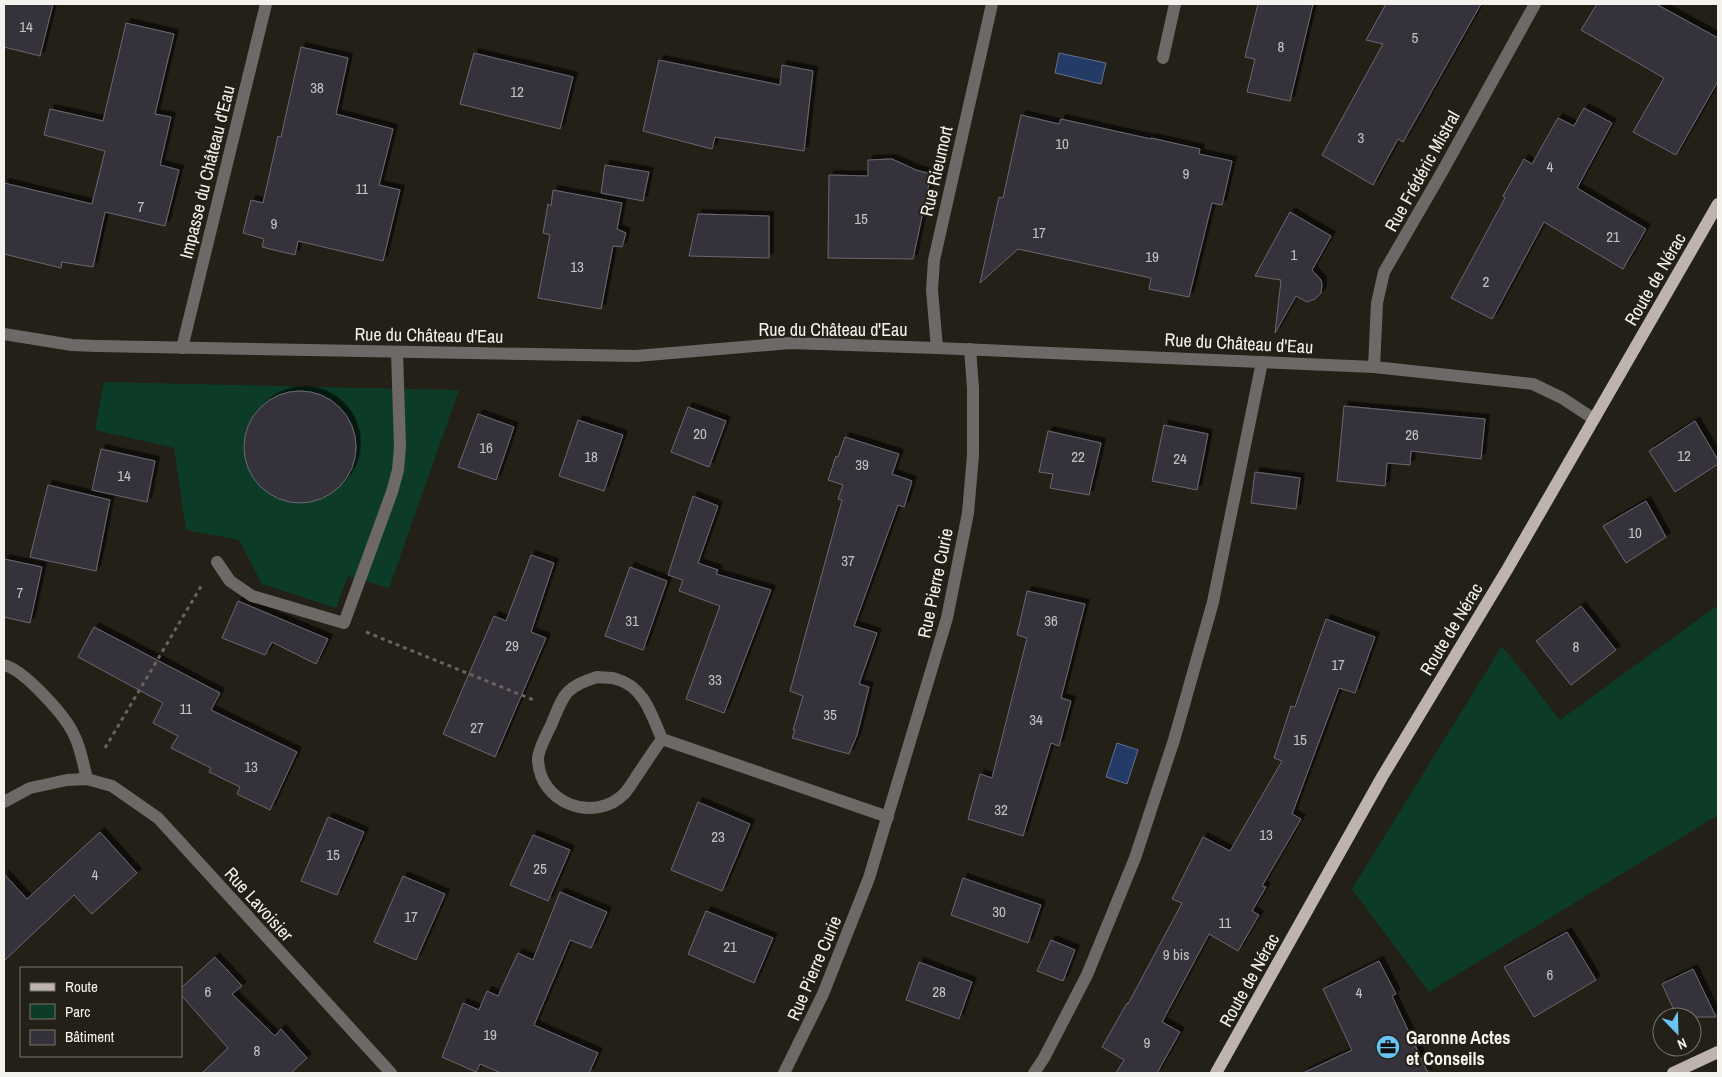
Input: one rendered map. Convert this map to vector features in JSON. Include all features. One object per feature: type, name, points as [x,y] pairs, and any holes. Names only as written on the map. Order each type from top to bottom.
[{"type":"main road","name":"Route de Nérac","points":[[1216,1073],[1382,777],[1508,568],[1718,204]]},
{"type":"main road","points":[[1673,1073],[1718,1052]]},
{"type":"street","name":"Impasse du Château d'Eau","points":[[182,348],[266,4]]},
{"type":"street","name":"Rue Rieumort","points":[[937,348],[932,290],[934,260],[992,4]]},
{"type":"street","points":[[1163,58],[1175,4]]},
{"type":"street","name":"Rue Frédéric Mistral","points":[[1374,367],[1377,303],[1384,272],[1535,4]]},
{"type":"street","name":"Rue du Château d'Eau","points":[[4,334],[72,345],[636,356],[790,343],[1374,367],[1533,384],[1562,398],[1594,419]]},
{"type":"street","name":"Rue Pierre Curie","points":[[784,1073],[823,994],[859,904],[888,817],[947,618],[968,513],[973,455],[973,388],[970,349]]},
{"type":"street","points":[[217,562],[230,581],[252,596],[344,623],[392,492],[398,470],[400,447],[397,352]]},
{"type":"street","points":[[1034,1073],[1044,1058],[1087,975],[1135,858],[1174,740],[1213,602],[1262,362]]},
{"type":"street","points":[[4,665],[22,674],[63,716],[78,743],[87,779]]},
{"type":"street","points":[[662,738],[625,793],[609,805],[589,808],[570,805],[552,794],[542,777],[538,758],[562,696],[578,683],[597,677],[617,679],[635,688],[647,704],[662,738],[888,817]]},
{"type":"street","name":"Rue Lavoisier","points":[[4,802],[30,788],[67,780],[87,779],[112,786],[158,818],[390,1073]]},
{"type":"path","points":[[87,779],[217,562]]},
{"type":"path","points":[[344,623],[558,710]]},
{"type":"green space","points":[[104,382],[459,390],[389,588],[348,576],[336,608],[262,584],[239,540],[186,530],[174,448],[95,430]]},
{"type":"green space","points":[[1718,605],[1718,815],[1429,992],[1352,889],[1502,646],[1560,720]]},
{"type":"water","points":[[1059,53],[1106,63],[1101,84],[1055,73]]},
{"type":"water","points":[[1117,743],[1138,750],[1127,784],[1106,777]]},
{"type":"building","points":[[4,4],[53,4],[40,56],[4,47]]},
{"type":"building","points":[[1258,4],[1313,4],[1290,101],[1247,92],[1255,59],[1245,57]]},
{"type":"building","points":[[1386,4],[1481,4],[1403,142],[1398,139],[1373,185],[1322,155],[1383,44],[1366,40]]},
{"type":"building","points":[[1597,4],[1656,4],[1718,38],[1718,81],[1676,155],[1633,132],[1664,78],[1581,30]]},
{"type":"building","points":[[126,23],[174,34],[155,114],[171,117],[160,165],[179,170],[165,226],[105,212],[93,267],[62,262],[61,268],[4,254],[4,183],[92,204],[105,151],[44,135],[50,109],[103,121]]},
{"type":"building","points":[[301,47],[348,58],[336,114],[393,129],[379,185],[400,190],[383,261],[298,241],[295,255],[262,247],[264,239],[243,233],[251,200],[263,203],[278,136],[281,137]]},
{"type":"building","points":[[474,53],[573,77],[560,129],[460,104]]},
{"type":"building","points":[[659,60],[780,85],[782,65],[813,71],[804,151],[715,137],[712,149],[643,131]]},
{"type":"building","points":[[1584,108],[1612,123],[1577,188],[1646,229],[1623,269],[1544,222],[1492,319],[1451,298],[1524,159],[1532,164],[1558,118],[1574,126]]},
{"type":"building","points":[[1021,115],[1059,124],[1061,119],[1151,138],[1200,149],[1199,154],[1232,161],[1222,205],[1212,203],[1189,297],[1149,289],[1151,278],[1018,249],[980,283],[999,197],[1003,198]]},
{"type":"building","points":[[892,159],[916,170],[931,174],[913,259],[828,258],[829,175],[868,176],[868,160]]},
{"type":"building","points":[[605,165],[649,172],[643,201],[601,193]]},
{"type":"building","points":[[553,190],[622,203],[617,229],[626,233],[622,247],[613,246],[601,309],[538,298],[550,235],[543,233],[548,204],[551,206]]},
{"type":"building","points":[[1290,212],[1331,236],[1312,270],[1321,280],[1321,293],[1315,299],[1307,302],[1296,296],[1275,333],[1281,280],[1255,276]]},
{"type":"building","points":[[698,214],[769,216],[769,258],[689,256]]},
{"type":"building","points":[[300,391],[322,395],[340,407],[352,425],[356,447],[352,469],[340,487],[322,499],[300,503],[278,499],[260,487],[248,469],[244,447],[248,425],[260,407],[278,395]]},
{"type":"building","points":[[1344,406],[1485,419],[1481,459],[1411,451],[1410,465],[1387,463],[1385,486],[1337,481]]},
{"type":"building","points":[[688,407],[726,421],[709,467],[671,452]]},
{"type":"building","points":[[478,414],[514,427],[496,480],[458,467]]},
{"type":"building","points":[[578,420],[623,435],[604,491],[559,476]]},
{"type":"building","points":[[1695,421],[1718,460],[1718,464],[1675,492],[1649,451]]},
{"type":"building","points":[[1164,425],[1208,434],[1197,490],[1152,481]]},
{"type":"building","points":[[1048,431],[1101,443],[1089,495],[1050,488],[1053,474],[1039,472]]},
{"type":"building","points":[[845,437],[899,454],[892,474],[912,481],[904,507],[898,505],[854,626],[877,633],[859,684],[869,687],[857,735],[849,754],[792,738],[803,696],[790,691],[842,500],[838,499],[843,485],[828,480]]},
{"type":"building","points":[[101,449],[155,461],[147,502],[92,490]]},
{"type":"building","points":[[1255,472],[1300,478],[1296,509],[1251,503]]},
{"type":"building","points":[[48,485],[110,500],[96,571],[30,557]]},
{"type":"building","points":[[693,496],[718,506],[698,563],[718,570],[716,574],[771,590],[724,713],[686,699],[720,606],[679,591],[683,580],[668,575]]},
{"type":"building","points":[[1646,501],[1666,537],[1626,563],[1603,526]]},
{"type":"building","points":[[531,555],[554,563],[531,632],[546,638],[495,757],[443,734],[494,616],[506,621]]},
{"type":"building","points":[[4,559],[42,567],[30,623],[4,617]]},
{"type":"building","points":[[630,567],[667,581],[643,650],[605,636]]},
{"type":"building","points":[[1027,591],[1085,604],[1061,698],[1071,701],[1059,746],[1051,743],[1023,836],[968,819],[980,774],[992,778],[1027,638],[1017,635]]},
{"type":"building","points":[[238,601],[328,639],[316,664],[272,642],[265,655],[222,638]]},
{"type":"building","points":[[1581,606],[1616,650],[1571,685],[1536,641]]},
{"type":"building","points":[[1326,619],[1375,637],[1355,693],[1339,688],[1292,814],[1301,819],[1262,886],[1266,887],[1252,911],[1259,915],[1238,951],[1209,934],[1162,1022],[1180,1032],[1157,1073],[1116,1073],[1124,1060],[1102,1047],[1128,1004],[1182,903],[1172,899],[1203,837],[1230,851],[1282,761],[1274,758],[1291,706],[1295,707]]},
{"type":"building","points":[[94,627],[220,693],[211,710],[297,752],[270,810],[237,794],[240,787],[209,772],[211,768],[171,748],[178,736],[153,723],[163,703],[78,657]]},
{"type":"building","points":[[698,802],[750,824],[722,891],[671,870]]},
{"type":"building","points":[[328,817],[364,832],[337,895],[301,881]]},
{"type":"building","points":[[100,832],[137,873],[92,914],[74,895],[4,961],[4,874],[27,899]]},
{"type":"building","points":[[533,835],[570,850],[548,901],[510,885]]},
{"type":"building","points":[[403,876],[445,894],[416,960],[374,942]]},
{"type":"building","points":[[963,878],[1041,905],[1028,943],[951,915]]},
{"type":"building","points":[[560,892],[607,912],[591,948],[570,940],[534,1025],[598,1053],[589,1073],[501,1073],[480,1064],[476,1072],[442,1057],[463,1003],[479,1010],[487,991],[498,996],[518,953],[533,960]]},
{"type":"building","points":[[706,911],[773,938],[754,983],[688,954]]},
{"type":"building","points":[[1567,932],[1596,980],[1534,1017],[1504,967]]},
{"type":"building","points":[[1051,940],[1075,950],[1063,981],[1037,971]]},
{"type":"building","points":[[215,957],[242,986],[232,994],[275,1036],[281,1029],[307,1058],[291,1073],[202,1073],[228,1048],[182,996],[182,987]]},
{"type":"building","points":[[1379,961],[1396,994],[1392,996],[1428,1073],[1303,1073],[1352,1050],[1323,989]]},
{"type":"building","points":[[919,962],[972,982],[959,1019],[906,1000]]},
{"type":"building","points":[[1693,969],[1716,1017],[1702,1017],[1702,1007],[1672,1007],[1662,984]]},
{"type":"place","name":"Garonne Actes et Conseils","points":[[1388,1047]]}]
